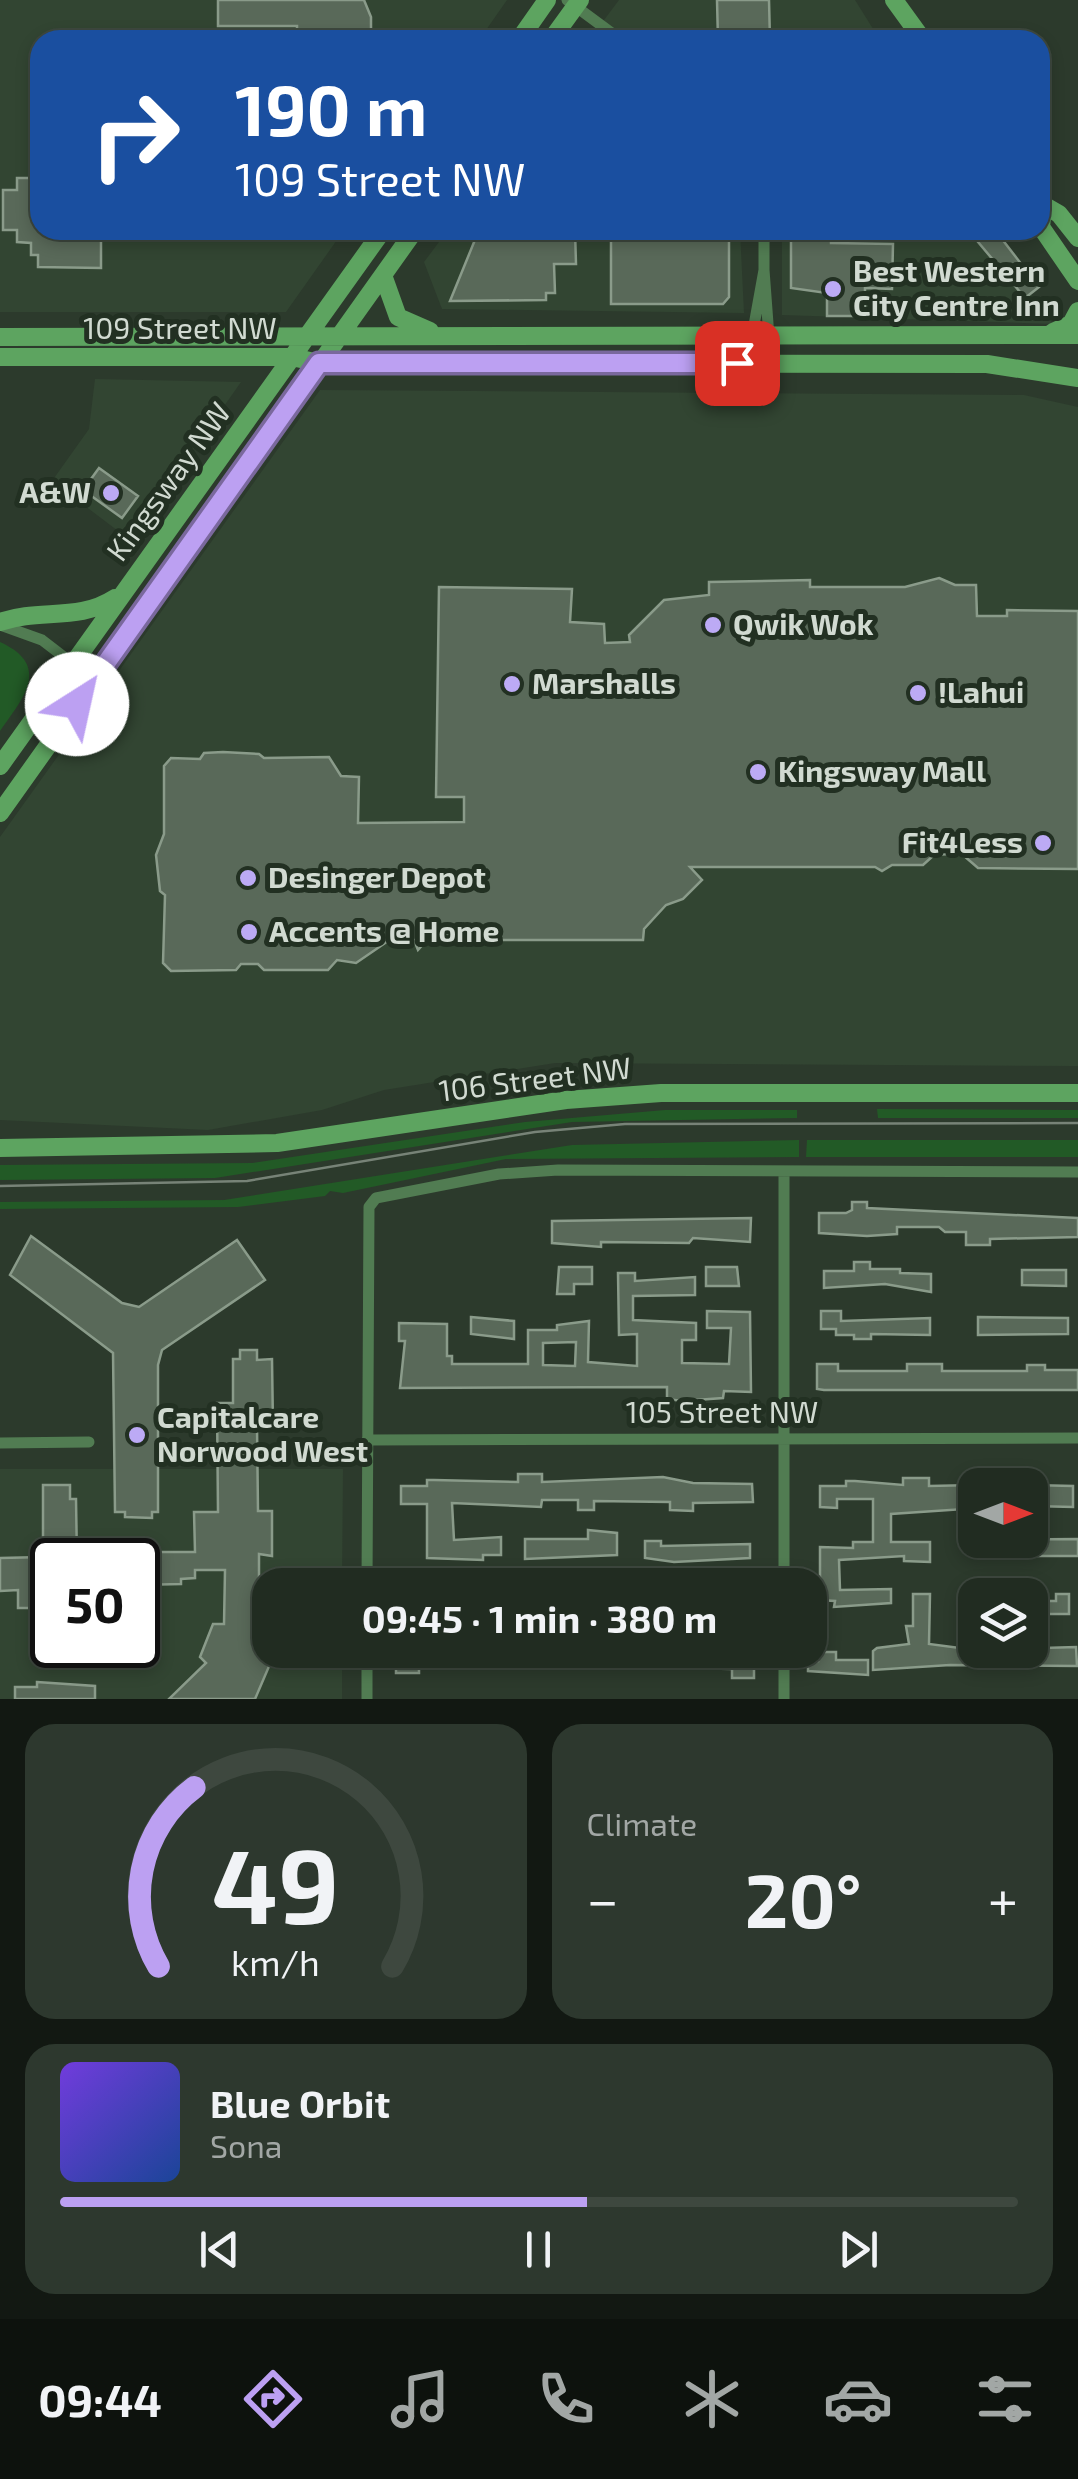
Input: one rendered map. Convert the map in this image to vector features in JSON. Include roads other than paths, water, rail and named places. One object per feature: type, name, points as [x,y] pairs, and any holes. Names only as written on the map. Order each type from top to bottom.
[{"type":"main road","points":[[526,30],[547,0]]},
{"type":"main road","points":[[894,0],[916,30]]},
{"type":"main road","points":[[557,30],[574,2]]},
{"type":"main road","points":[[1050,210],[1059,214],[1078,238]]},
{"type":"main road","name":"Kingsway NW","points":[[0,766],[376,240]]},
{"type":"main road","name":"Kingsway NW","points":[[0,813],[408,240]]},
{"type":"main road","points":[[1050,240],[1078,281]]},
{"type":"main road","points":[[382,275],[398,317],[440,334]]},
{"type":"main road","points":[[1047,335],[1071,324],[1078,310]]},
{"type":"main road","name":"109 Street NW","points":[[0,337],[1078,335]]},
{"type":"main road","name":"109 Street NW","points":[[0,357],[292,357],[319,363],[987,364],[1078,378]]},
{"type":"main road","points":[[0,624],[19,616],[90,613],[124,592]]},
{"type":"main road","name":"106 Street NW","points":[[0,1148],[277,1143],[566,1100],[661,1093],[1078,1093]]},
{"type":"street","points":[[574,2],[609,30]]},
{"type":"street","points":[[764,240],[763,335],[771,364]]},
{"type":"street","points":[[747,364],[763,335]]},
{"type":"street","points":[[0,624],[42,640],[94,680]]},
{"type":"street","points":[[367,1568],[369,1207],[380,1196],[524,1171],[1078,1172]]},
{"type":"street","points":[[784,1171],[784,1568]]},
{"type":"street","name":"105 Street NW","points":[[367,1440],[1078,1438]]},
{"type":"street","points":[[0,1443],[89,1442]]},
{"type":"street","points":[[367,1668],[367,1699]]},
{"type":"street","points":[[784,1668],[784,1699]]},
{"type":"tram line","points":[[0,1186],[247,1181],[535,1132],[625,1124],[1078,1123]]},
{"type":"place","name":"Best Western City Centre Inn","points":[[833,289]]},
{"type":"place","name":"A&W","points":[[111,493]]},
{"type":"place","name":"Qwik Wok","points":[[713,625]]},
{"type":"place","name":"Marshalls","points":[[512,684]]},
{"type":"place","name":"!Lahui","points":[[918,693]]},
{"type":"place","name":"Kingsway Mall","points":[[758,772]]},
{"type":"place","name":"Fit4Less","points":[[1043,843]]},
{"type":"place","name":"Desinger Depot","points":[[248,878]]},
{"type":"place","name":"Accents @ Home","points":[[249,932]]},
{"type":"place","name":"Capitalcare Norwood West","points":[[137,1435]]}]
